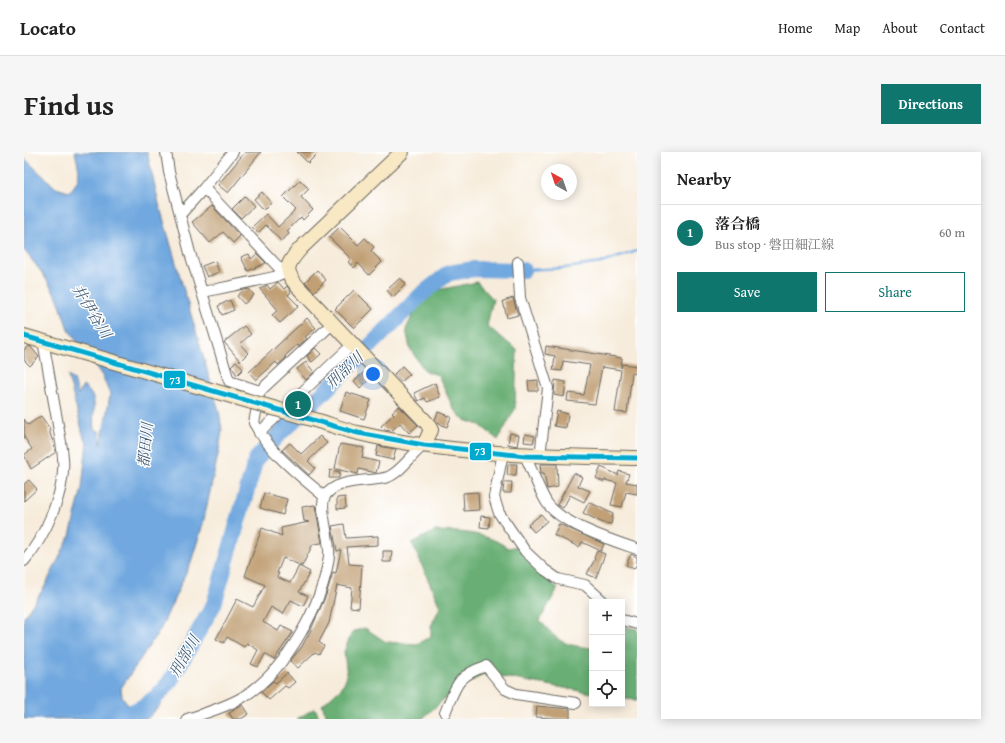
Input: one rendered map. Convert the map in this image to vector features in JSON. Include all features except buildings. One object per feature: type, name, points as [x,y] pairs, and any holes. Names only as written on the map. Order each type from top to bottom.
[{"type":"main road","points":[[402,152],[292,258],[288,266],[288,271],[290,277],[299,288],[427,423],[431,430],[424,445]]},
{"type":"main road","points":[[24,336],[222,393],[256,396],[315,420],[358,433],[424,445],[525,456],[637,458]]},
{"type":"street","points":[[166,152],[180,215],[229,381],[256,396]]},
{"type":"street","points":[[180,215],[233,152]]},
{"type":"street","points":[[204,188],[282,271],[288,271]]},
{"type":"street","points":[[518,262],[520,298],[548,388],[540,456]]},
{"type":"street","points":[[203,292],[274,277],[288,271]]},
{"type":"street","points":[[325,497],[274,452],[254,423],[256,396],[332,324]]},
{"type":"street","points":[[24,561],[32,552],[44,531],[55,505],[62,480],[64,458],[47,342]]},
{"type":"street","points":[[261,435],[352,345]]},
{"type":"street","points":[[187,719],[215,710],[244,696],[279,664],[305,628],[319,593],[329,555],[323,507],[325,497],[332,489],[344,484],[388,477],[424,445]]},
{"type":"street","points":[[503,453],[494,498],[499,513],[525,551],[545,570],[558,579],[585,585],[601,599]]},
{"type":"street","points":[[525,456],[548,504],[556,512],[580,528],[637,548]]},
{"type":"street","points":[[625,621],[637,624]]},
{"type":"street","points":[[445,713],[459,680],[473,670],[486,666],[505,689],[516,694],[576,703]]},
{"type":"green space","points":[[477,282],[493,299],[487,326],[517,350],[515,409],[498,440],[480,425],[464,420],[454,410],[438,375],[425,371],[410,349],[406,329],[423,293]]},
{"type":"green space","points":[[435,531],[482,536],[508,548],[519,546],[535,570],[558,588],[540,620],[552,634],[562,642],[575,646],[589,648],[589,692],[497,676],[483,675],[453,691],[422,719],[328,719],[322,705],[342,687],[347,676],[344,652],[352,632],[365,628],[386,642],[417,644],[431,636],[431,626],[440,607],[412,543]]},
{"type":"green space","points":[[625,627],[637,629],[637,700],[625,699]]},
{"type":"green space","points":[[315,708],[320,719],[297,719]]},
{"type":"water","points":[[75,152],[147,152],[159,204],[219,411],[222,431],[203,524],[191,562],[161,628],[121,688],[122,696],[130,707],[137,706],[149,694],[161,704],[147,719],[24,719],[24,617],[44,588],[70,536],[82,488],[87,441],[84,438],[68,376],[74,380],[78,395],[83,386],[89,391],[94,400],[94,429],[99,431],[101,444],[110,395],[103,377],[68,329],[58,299],[43,274],[24,250],[24,158],[56,188],[69,192],[76,182],[79,174]]},
{"type":"waterway","name":"刑部川","points":[[523,270],[565,268],[601,263],[637,251]]},
{"type":"waterway","name":"刑部川","points":[[118,719],[144,706],[156,697],[169,683],[214,604],[256,459],[278,435],[317,399],[423,293],[449,273],[474,269],[523,270]]},
{"type":"transit line","name":"73","points":[[24,336],[358,433],[424,445],[525,456],[637,458]]},
{"type":"place","name":"落合橋","points":[[298,404]]},
{"type":"water label","name":"井伊谷川","points":[[92,311]]},
{"type":"water label","name":"都田川","points":[[145,445]]}]
